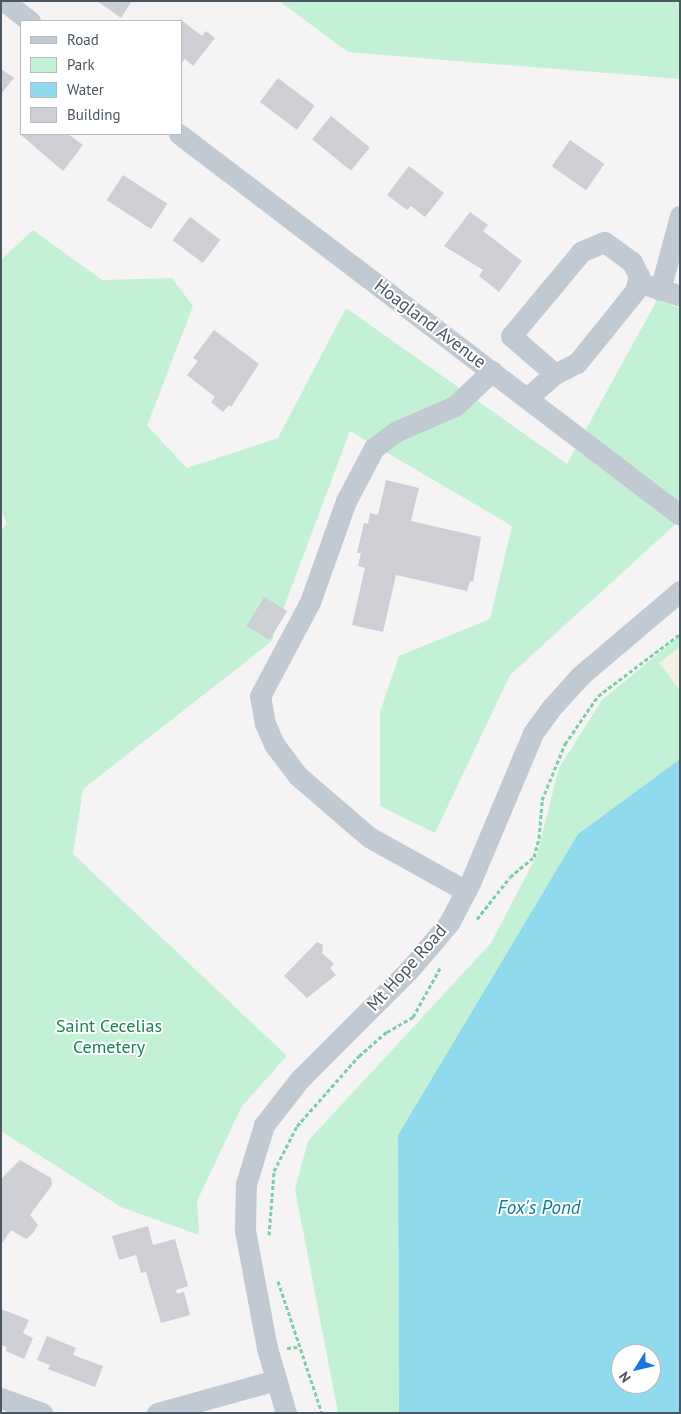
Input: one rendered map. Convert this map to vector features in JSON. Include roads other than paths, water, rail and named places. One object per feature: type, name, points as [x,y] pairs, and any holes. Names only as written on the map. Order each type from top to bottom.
[{"type":"street","points":[[4,1],[29,20]]},
{"type":"street","name":"Hoagland Avenue","points":[[180,135],[680,515]]},
{"type":"street","points":[[638,282],[670,293],[680,216]]},
{"type":"street","points":[[527,398],[554,374],[577,363],[635,291],[639,276],[632,262],[604,242],[581,252],[511,336],[554,374]]},
{"type":"street","points":[[466,891],[369,837],[298,776],[274,746],[265,724],[260,696],[310,602],[346,501],[374,448],[395,432],[455,406],[492,371]]},
{"type":"street","name":"Mt Hope Road","points":[[286,1413],[276,1380],[245,1230],[246,1184],[255,1144],[276,1106],[409,970],[449,924],[466,891],[533,733],[581,675],[680,591]]},
{"type":"street","points":[[156,1413],[276,1380]]},
{"type":"street","points":[[218,1413],[236,1391]]},
{"type":"street","points":[[1,1398],[42,1413]]},
{"type":"water","name":"Fox's Pond","points":[[680,759],[680,1413],[399,1413],[398,1135],[578,834]]},
{"type":"park label","name":"Saint Cecelias Cemetery","points":[[109,1037]]}]
